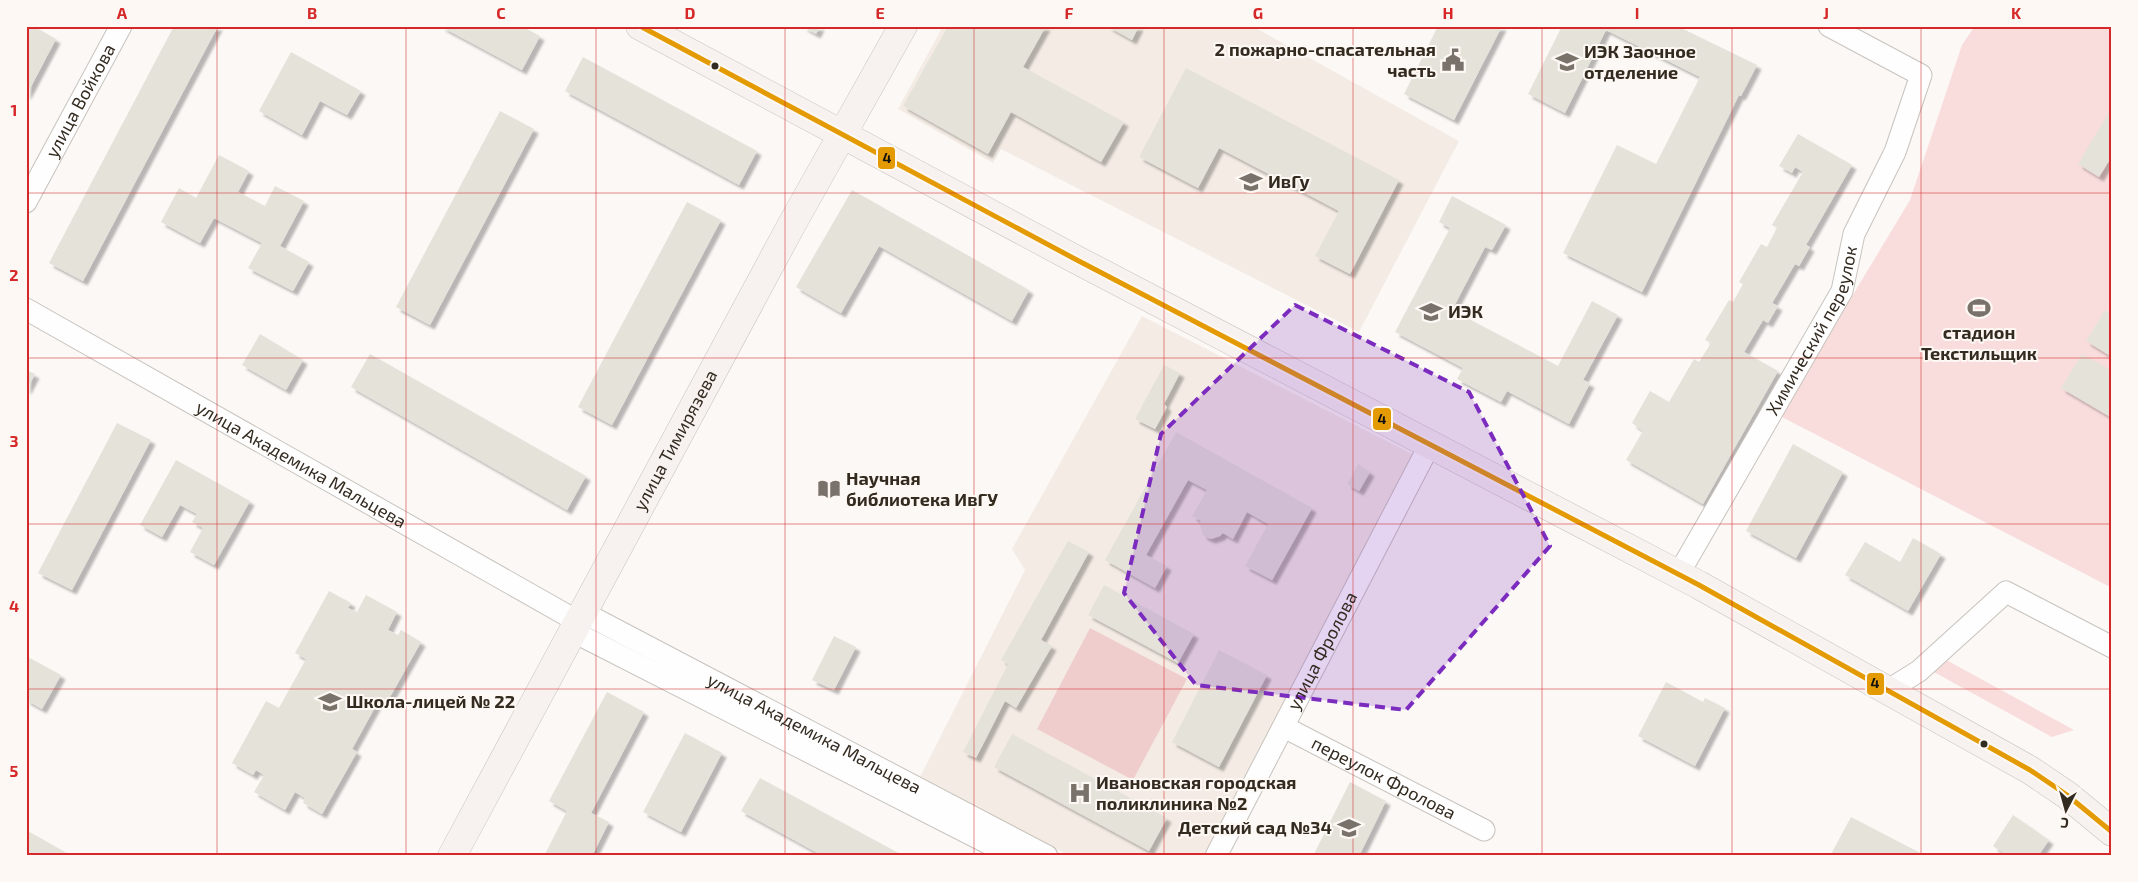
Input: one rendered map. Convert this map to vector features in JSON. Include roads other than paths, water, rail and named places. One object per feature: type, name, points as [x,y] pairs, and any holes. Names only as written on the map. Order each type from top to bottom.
[{"type":"main road","points":[[640,26],[843,136],[1678,575],[2030,770],[2067,795],[2112,832]]},
{"type":"main road","name":"улица Тимирязева","points":[[452,856],[792,224],[903,26]]},
{"type":"street","name":"улица Войкова","points":[[26,202],[121,26]]},
{"type":"street","name":"Химический переулок","points":[[1678,575],[1842,291],[1854,234],[1895,152],[1921,75],[1829,26]]},
{"type":"street","name":"улица Академика Мальцева","points":[[26,309],[577,621],[920,799],[1048,856]]},
{"type":"street","name":"улица Фролова","points":[[1216,856],[1430,446]]},
{"type":"street","points":[[1887,691],[1919,671],[2006,592],[2112,647]]},
{"type":"street","name":"переулок Фролова","points":[[1284,727],[1484,830]]},
{"type":"street","points":[[920,799],[1012,856]]},
{"type":"place","name":"2 пожарно-спасательная часть","points":[[1453,60]]},
{"type":"place","name":"ИЭК Заочное отделение","points":[[1567,62]]},
{"type":"place","name":"ИвГу","points":[[1251,182]]},
{"type":"place","name":"стадион Текстильщик","points":[[1979,308]]},
{"type":"place","name":"ИЭК","points":[[1431,312]]},
{"type":"place","name":"Научная библиотека ИвГУ","points":[[829,489]]},
{"type":"place","name":"Школа-лицей № 22","points":[[330,702]]},
{"type":"place","name":"Ивановская городская поликлиника №2","points":[[1080,793]]},
{"type":"place","name":"Детский сад №34","points":[[1349,828]]}]
